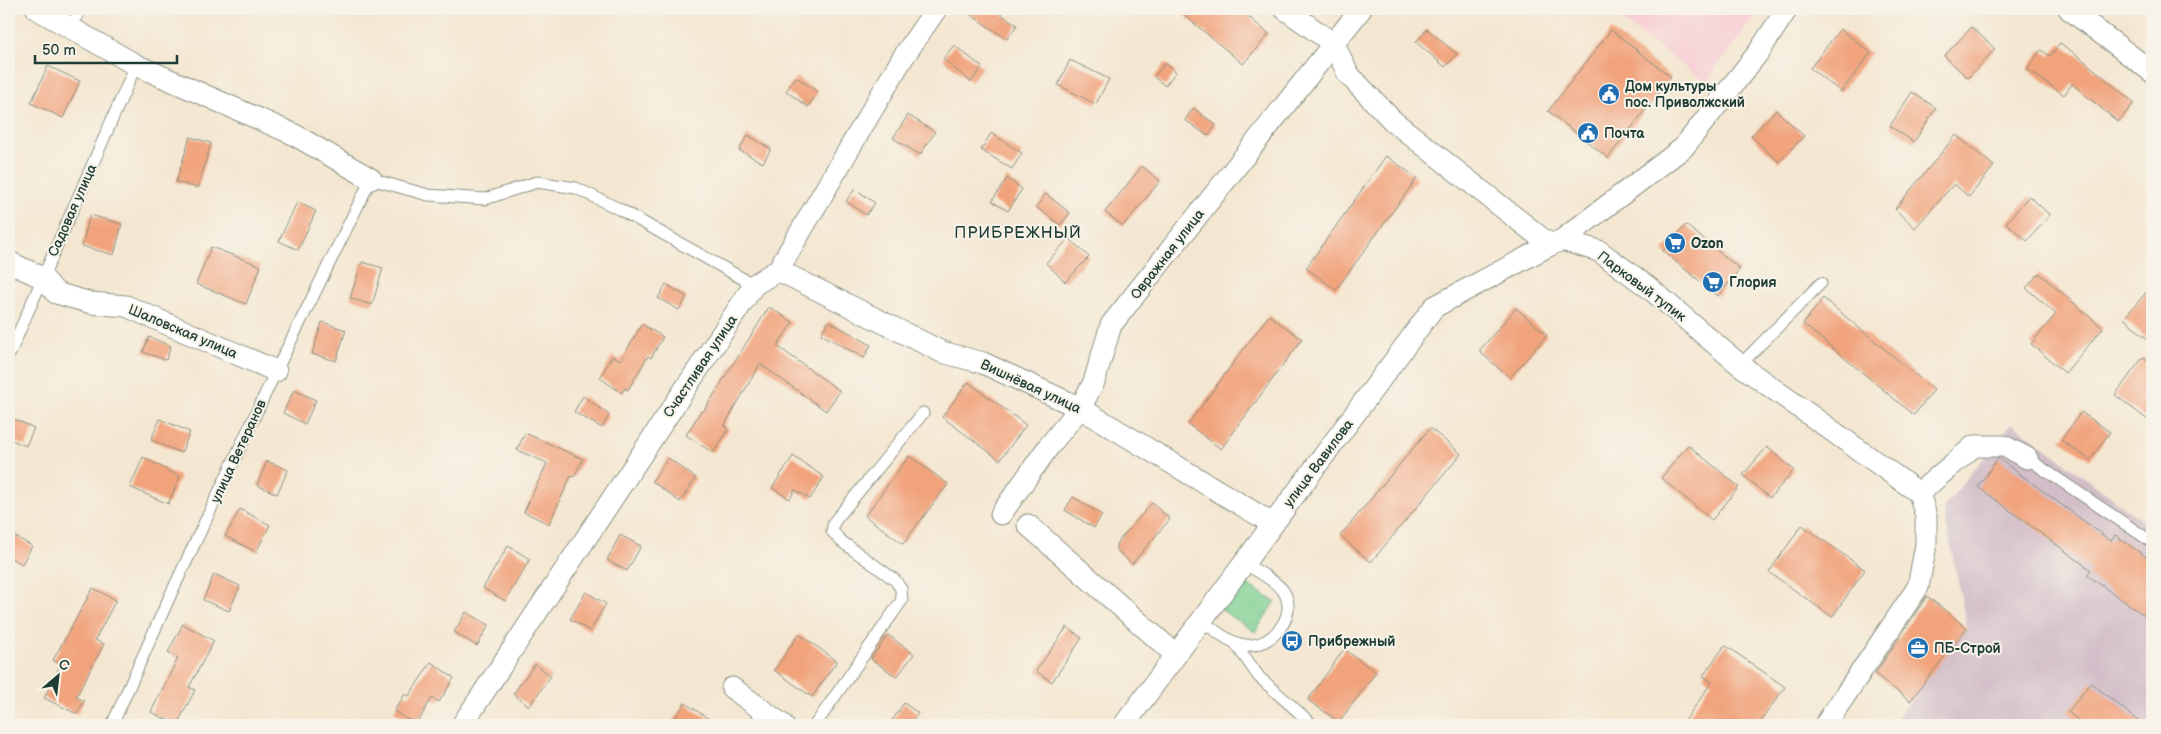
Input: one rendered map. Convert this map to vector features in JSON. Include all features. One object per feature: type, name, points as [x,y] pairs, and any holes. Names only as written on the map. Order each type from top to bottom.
[{"type":"street","points":[[37,9],[136,65],[293,134],[371,179]]},
{"type":"street","name":"Счастливая улица","points":[[462,725],[754,284],[778,270],[902,59],[936,9]]},
{"type":"street","name":"Парковый тупик","points":[[1285,9],[1334,44],[1348,74],[1393,121],[1556,243],[1599,251],[1648,287],[1740,365],[1920,493]]},
{"type":"street","name":"Овражная улица","points":[[1001,514],[1049,446],[1080,408],[1094,382],[1110,325],[1361,9]]},
{"type":"street","name":"улица Вавилова","points":[[1124,725],[1434,308],[1556,243],[1683,148],[1758,53],[1788,9]]},
{"type":"street","points":[[2070,9],[2152,72]]},
{"type":"street","name":"Шаловская улица","points":[[9,262],[43,278],[56,293],[91,303],[126,306],[276,371]]},
{"type":"street","name":"Вишнёвая улица","points":[[778,270],[942,352],[983,363],[1080,408],[1273,524]]},
{"type":"street","points":[[1825,725],[1918,586],[1926,545],[1926,516],[1920,493],[1974,446],[2004,446],[2028,458]]},
{"type":"street","points":[[1028,525],[1176,655]]},
{"type":"street","points":[[732,688],[783,725]]},
{"type":"lane","points":[[70,29],[81,9]]},
{"type":"lane","name":"Садовая улица","points":[[9,355],[136,65]]},
{"type":"lane","points":[[371,179],[428,195],[485,199],[536,182],[576,188],[619,209],[754,284]]},
{"type":"lane","name":"улица Ветеранов","points":[[112,725],[170,596],[276,371],[371,179]]},
{"type":"lane","points":[[1740,365],[1821,283]]},
{"type":"lane","points":[[815,725],[902,600],[901,589],[895,580],[842,541],[832,531],[834,522],[923,413]]},
{"type":"lane","points":[[2028,458],[2152,542]]},
{"type":"lane","points":[[1202,621],[1235,643],[1246,646],[1264,643],[1280,628],[1289,611],[1288,600],[1283,590],[1244,563]]},
{"type":"lane","points":[[1235,643],[1259,677],[1313,725]]},
{"type":"shaded area","points":[[1606,9],[1760,9],[1706,82]]},
{"type":"shaded area","points":[[2012,423],[2152,528],[2152,725],[1891,725],[1967,628],[1943,508]]},
{"type":"green space","points":[[1239,579],[1275,602],[1255,632],[1220,609]]},
{"type":"building","points":[[962,9],[993,9],[1017,25],[1007,39]]},
{"type":"building","points":[[1177,9],[1239,9],[1269,34],[1243,64]]},
{"type":"building","points":[[1972,27],[1995,49],[1968,78],[1944,56]]},
{"type":"building","points":[[1427,29],[1457,54],[1445,67],[1416,42]]},
{"type":"building","points":[[1840,29],[1871,53],[1841,92],[1810,68]]},
{"type":"building","name":"Дом культуры пос. Приволжский","points":[[1611,30],[1671,77],[1608,158],[1548,111]]},
{"type":"building","points":[[2060,43],[2134,103],[2118,122],[2072,84],[2064,95],[2027,69],[2041,50],[2050,56]]},
{"type":"building","points":[[954,45],[982,67],[971,82],[943,59]]},
{"type":"building","points":[[1070,60],[1109,79],[1096,104],[1058,85]]},
{"type":"building","points":[[1165,63],[1176,72],[1165,86],[1154,77]]},
{"type":"building","points":[[48,66],[80,81],[63,118],[31,103]]},
{"type":"building","points":[[796,77],[818,92],[808,107],[786,91]]},
{"type":"building","points":[[1912,92],[1936,108],[1914,142],[1890,126]]},
{"type":"building","points":[[1193,108],[1216,125],[1208,136],[1185,120]]},
{"type":"building","points":[[1776,110],[1804,136],[1779,162],[1751,136]]},
{"type":"building","points":[[908,115],[935,132],[920,155],[893,138]]},
{"type":"building","points":[[991,133],[1022,153],[1012,169],[981,150]]},
{"type":"building","points":[[748,135],[771,149],[763,163],[739,150]]},
{"type":"building","points":[[1956,135],[1994,166],[1969,197],[1954,184],[1915,228],[1895,209]]},
{"type":"building","points":[[190,137],[211,143],[198,188],[176,182]]},
{"type":"building","points":[[1386,156],[1417,178],[1336,290],[1306,268]]},
{"type":"building","points":[[1142,166],[1160,181],[1123,226],[1105,212]]},
{"type":"building","points":[[1007,178],[1022,189],[1008,211],[992,201]]},
{"type":"building","points":[[855,189],[875,203],[866,215],[846,201]]},
{"type":"building","points":[[1046,194],[1070,213],[1060,225],[1036,207]]},
{"type":"building","points":[[2029,196],[2050,215],[2027,241],[2006,223]]},
{"type":"building","points":[[297,202],[316,211],[298,250],[279,241]]},
{"type":"building","points":[[90,215],[122,224],[114,255],[82,246]]},
{"type":"building","points":[[1686,225],[1740,269],[1718,296],[1663,251]]},
{"type":"building","points":[[1069,238],[1089,257],[1065,282],[1046,263]]},
{"type":"building","points":[[211,247],[261,266],[246,304],[196,284]]},
{"type":"building","points":[[362,262],[383,268],[372,305],[350,298]]},
{"type":"building","points":[[2039,273],[2103,328],[2065,373],[2031,344],[2056,314],[2026,288]]},
{"type":"building","points":[[666,284],[687,297],[679,310],[658,298]]},
{"type":"building","points":[[2152,286],[2152,343],[2124,318]]},
{"type":"building","points":[[1823,298],[1934,390],[1914,415],[1803,324]]},
{"type":"building","points":[[769,307],[793,322],[777,346],[840,391],[826,411],[760,364],[724,426],[729,429],[713,453],[686,435],[701,411],[703,412]]},
{"type":"building","points":[[1516,308],[1547,335],[1510,378],[1479,351]]},
{"type":"building","points":[[1269,315],[1302,339],[1221,449],[1188,424]]},
{"type":"building","points":[[829,321],[871,345],[864,358],[821,334]]},
{"type":"building","points":[[322,322],[346,330],[336,361],[312,354]]},
{"type":"building","points":[[642,324],[663,337],[651,358],[648,356],[628,390],[625,388],[622,393],[600,378],[612,356],[621,360]]},
{"type":"building","points":[[149,337],[171,346],[166,360],[143,352]]},
{"type":"building","points":[[2143,357],[2152,363],[2152,423],[2115,395]]},
{"type":"building","points":[[968,382],[1026,425],[1000,460],[942,417]]},
{"type":"building","points":[[294,390],[316,400],[305,424],[283,413]]},
{"type":"building","points":[[583,396],[609,415],[602,428],[574,412]]},
{"type":"building","points":[[2081,412],[2110,432],[2090,460],[2061,440]]},
{"type":"building","points":[[9,417],[34,428],[26,446],[9,439]]},
{"type":"building","points":[[160,419],[190,432],[181,453],[151,440]]},
{"type":"building","points":[[1430,428],[1461,454],[1371,562],[1340,536]]},
{"type":"building","points":[[525,433],[583,459],[574,477],[571,476],[549,524],[524,512],[547,463],[517,450]]},
{"type":"building","points":[[1688,445],[1739,487],[1712,520],[1661,478]]},
{"type":"building","points":[[1767,447],[1794,470],[1770,498],[1743,475]]},
{"type":"building","points":[[793,456],[824,477],[810,499],[795,490],[790,499],[772,488]]},
{"type":"building","points":[[909,456],[948,484],[903,544],[865,516]]},
{"type":"building","points":[[143,457],[180,477],[168,504],[130,487]]},
{"type":"building","points":[[668,458],[696,478],[680,502],[652,481]]},
{"type":"building","points":[[1998,458],[2111,541],[2115,535],[2152,561],[2152,621],[2087,575],[2091,570],[1978,487]]},
{"type":"building","points":[[267,461],[288,470],[277,494],[257,485]]},
{"type":"building","points":[[1073,497],[1102,515],[1094,528],[1065,510]]},
{"type":"building","points":[[1152,503],[1170,519],[1132,564],[1116,550],[1116,544]]},
{"type":"building","points":[[240,509],[270,525],[256,552],[225,536]]},
{"type":"building","points":[[1802,525],[1865,570],[1832,617],[1769,572]]},
{"type":"building","points":[[9,533],[32,546],[22,564],[9,557]]},
{"type":"building","points":[[620,535],[641,546],[627,571],[607,560]]},
{"type":"building","points":[[508,546],[530,559],[505,601],[483,588]]},
{"type":"building","points":[[214,574],[240,586],[229,611],[203,600]]},
{"type":"building","points":[[93,588],[116,600],[95,640],[104,644],[76,697],[84,701],[77,714],[44,698],[61,664],[53,660]]},
{"type":"building","points":[[586,592],[606,604],[590,631],[570,619]]},
{"type":"building","name":"ПБ-Строй","points":[[1927,596],[1967,628],[1910,701],[1875,674]]},
{"type":"building","points":[[466,612],[489,625],[477,646],[454,632]]},
{"type":"building","points":[[183,624],[214,641],[189,687],[195,690],[177,725],[151,712],[178,658],[168,652]]},
{"type":"building","points":[[1067,627],[1082,638],[1052,682],[1036,671]]},
{"type":"building","points":[[799,634],[837,661],[812,697],[774,670]]},
{"type":"building","points":[[888,635],[914,654],[897,677],[871,659]]},
{"type":"building","points":[[1725,645],[1785,687],[1758,725],[1682,725],[1712,682],[1703,676]]},
{"type":"building","points":[[1344,649],[1376,672],[1339,722],[1308,700]]},
{"type":"building","points":[[431,662],[454,678],[439,702],[432,698],[416,725],[394,711],[405,694],[409,696]]},
{"type":"building","points":[[535,664],[551,676],[529,706],[513,694]]},
{"type":"building","points":[[2091,683],[2144,725],[2084,725],[2068,712]]},
{"type":"building","points":[[685,703],[718,725],[670,725]]},
{"type":"building","points":[[904,703],[918,713],[910,725],[889,725]]},
{"type":"place","name":"Дом культуры пос. Приволжский","points":[[1609,94]]},
{"type":"place","name":"Почта","points":[[1588,133]]},
{"type":"place","name":"Ozon","points":[[1675,243]]},
{"type":"place","name":"Глория","points":[[1713,282]]},
{"type":"place","name":"Прибрежный","points":[[1292,641]]},
{"type":"place","name":"ПБ-Строй","points":[[1918,648]]},
{"type":"district","name":"ПРИБРЕЖНЫЙ","points":[[1018,232]]}]
